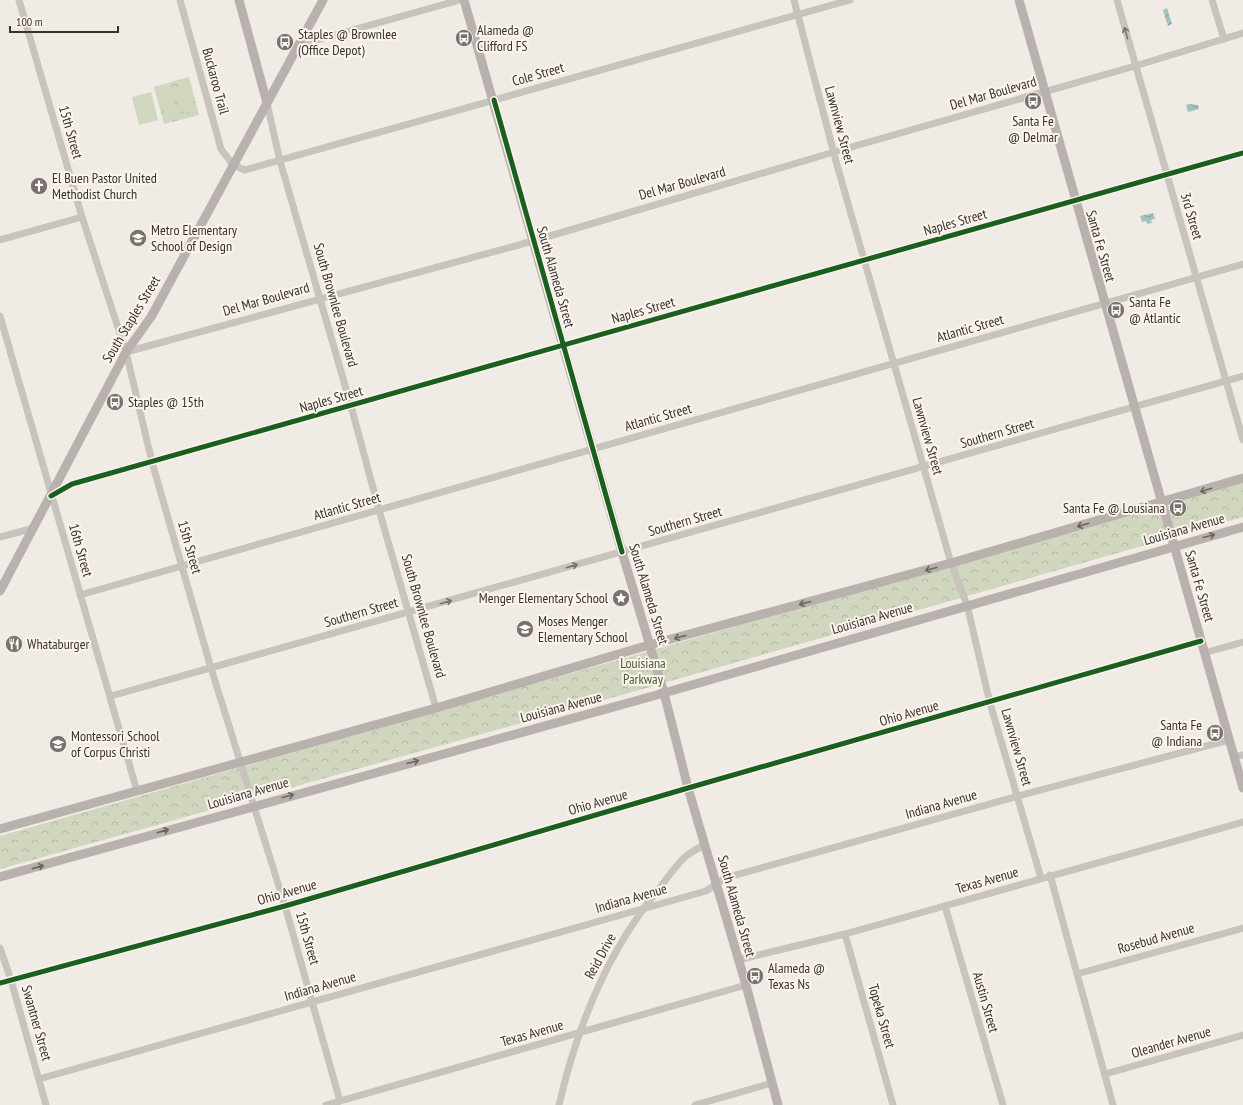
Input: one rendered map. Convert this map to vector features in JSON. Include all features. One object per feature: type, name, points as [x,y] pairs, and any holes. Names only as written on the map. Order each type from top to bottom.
[{"type":"main road","name":"South Brownlee Boulevard","points":[[239,0],[267,103]]},
{"type":"main road","name":"South Staples Street","points":[[0,591],[126,352],[152,317],[323,0]]},
{"type":"main road","name":"South Alameda Street","points":[[464,0],[564,345],[592,449],[664,693],[688,788],[746,985],[778,1105]]},
{"type":"main road","name":"Santa Fe Street","points":[[1019,0],[1229,740],[1239,756],[1243,788]]},
{"type":"main road","points":[[0,829],[436,708],[649,645],[951,563],[1243,478]]},
{"type":"main road","name":"Louisiana Avenue","points":[[0,877],[255,805],[664,693],[1243,527]]},
{"type":"street","name":"15th Street","points":[[19,0],[82,218],[126,352],[152,462],[240,763],[255,805],[285,906],[340,1101]]},
{"type":"street","name":"Buckaroo Trail","points":[[180,0],[221,149],[233,165]]},
{"type":"street","points":[[299,45],[460,0]]},
{"type":"street","name":"Lawnview Street","points":[[794,0],[864,260],[951,563],[967,605],[990,703],[1041,878]]},
{"type":"street","name":"Cole Street","points":[[233,165],[245,170],[280,162],[850,0]]},
{"type":"street","name":"3rd Street","points":[[1118,0],[1135,66],[1243,440]]},
{"type":"street","points":[[1212,0],[1224,39]]},
{"type":"street","name":"Del Mar Boulevard","points":[[126,352],[319,298],[533,241],[834,152],[1135,66],[1243,33]]},
{"type":"street","name":"South Brownlee Boulevard","points":[[267,103],[280,162],[351,406],[379,510],[436,708]]},
{"type":"street","name":"Naples Street","points":[[51,496],[72,484],[1243,153]]},
{"type":"street","points":[[0,240],[82,218]]},
{"type":"street","name":"Atlantic Street","points":[[80,595],[1243,264]]},
{"type":"street","name":"16th Street","points":[[0,316],[137,791]]},
{"type":"street","name":"Southern Street","points":[[110,696],[1243,376]]},
{"type":"street","points":[[0,537],[34,528]]},
{"type":"street","name":"Ohio Avenue","points":[[0,983],[285,906],[688,788],[1201,642]]},
{"type":"street","points":[[1204,653],[1243,642]]},
{"type":"street","name":"Indiana Avenue","points":[[39,1079],[706,890],[725,878],[1018,796],[1229,740]]},
{"type":"street","name":"Texas Avenue","points":[[738,960],[845,934],[1050,875],[1243,822]]},
{"type":"street","name":"Reid Drive","points":[[559,1105],[578,1033],[593,996],[643,908],[685,857],[704,845]]},
{"type":"street","points":[[1050,875],[1113,1105]]},
{"type":"street","name":"Austin Street","points":[[945,906],[1003,1105]]},
{"type":"street","name":"Rosebud Avenue","points":[[1077,974],[1243,928]]},
{"type":"street","name":"Topeka Street","points":[[845,934],[893,1105]]},
{"type":"street","name":"Swantner Street","points":[[0,948],[11,980],[39,1079],[44,1103]]},
{"type":"street","name":"Texas Avenue","points":[[326,1105],[746,985]]},
{"type":"street","name":"Oleander Avenue","points":[[1105,1074],[1243,1035]]},
{"type":"street","points":[[695,1105],[772,1083]]},
{"type":"green space","points":[[189,77],[199,115],[164,124],[154,87]]},
{"type":"green space","points":[[188,85],[195,110],[183,113],[176,88]]},
{"type":"green space","points":[[171,90],[178,115],[166,118],[159,93]]},
{"type":"green space","points":[[151,92],[158,120],[139,125],[132,97]]},
{"type":"green space","name":"Louisiana Parkway","points":[[1243,482],[1243,517],[643,689],[0,869],[0,836]]},
{"type":"water","points":[[1167,8],[1172,24],[1168,26],[1163,10]]},
{"type":"water","points":[[1186,105],[1198,105],[1199,109],[1188,112]]},
{"type":"water","points":[[1153,213],[1155,219],[1151,220],[1152,223],[1147,224],[1146,221],[1142,222],[1140,216]]},
{"type":"cycle path","points":[[494,100],[622,552]]},
{"type":"cycle path","points":[[51,496],[72,484],[1243,153]]},
{"type":"cycle path","points":[[0,983],[285,906],[688,788],[1201,641]]},
{"type":"place","name":"Alameda @ Clifford FS","points":[[464,38]]},
{"type":"place","name":"Staples @ Brownlee (Office Depot)","points":[[285,42]]},
{"type":"place","name":"Santa Fe @ Delmar","points":[[1033,101]]},
{"type":"place","name":"El Buen Pastor United Methodist Church","points":[[39,186]]},
{"type":"place","name":"Metro Elementary School of Design","points":[[138,238]]},
{"type":"place","name":"Santa Fe @ Atlantic","points":[[1116,310]]},
{"type":"place","name":"Staples @ 15th","points":[[115,402]]},
{"type":"place","name":"Santa Fe @ Lousiana","points":[[1178,508]]},
{"type":"place","name":"Menger Elementary School","points":[[621,598]]},
{"type":"place","name":"Moses Menger Elementary School","points":[[525,629]]},
{"type":"place","name":"Whataburger","points":[[14,644]]},
{"type":"place","name":"Santa Fe @ Indiana","points":[[1215,733]]},
{"type":"place","name":"Montessori School of Corpus Christi","points":[[58,744]]},
{"type":"place","name":"Alameda @ Texas Ns","points":[[755,976]]}]
